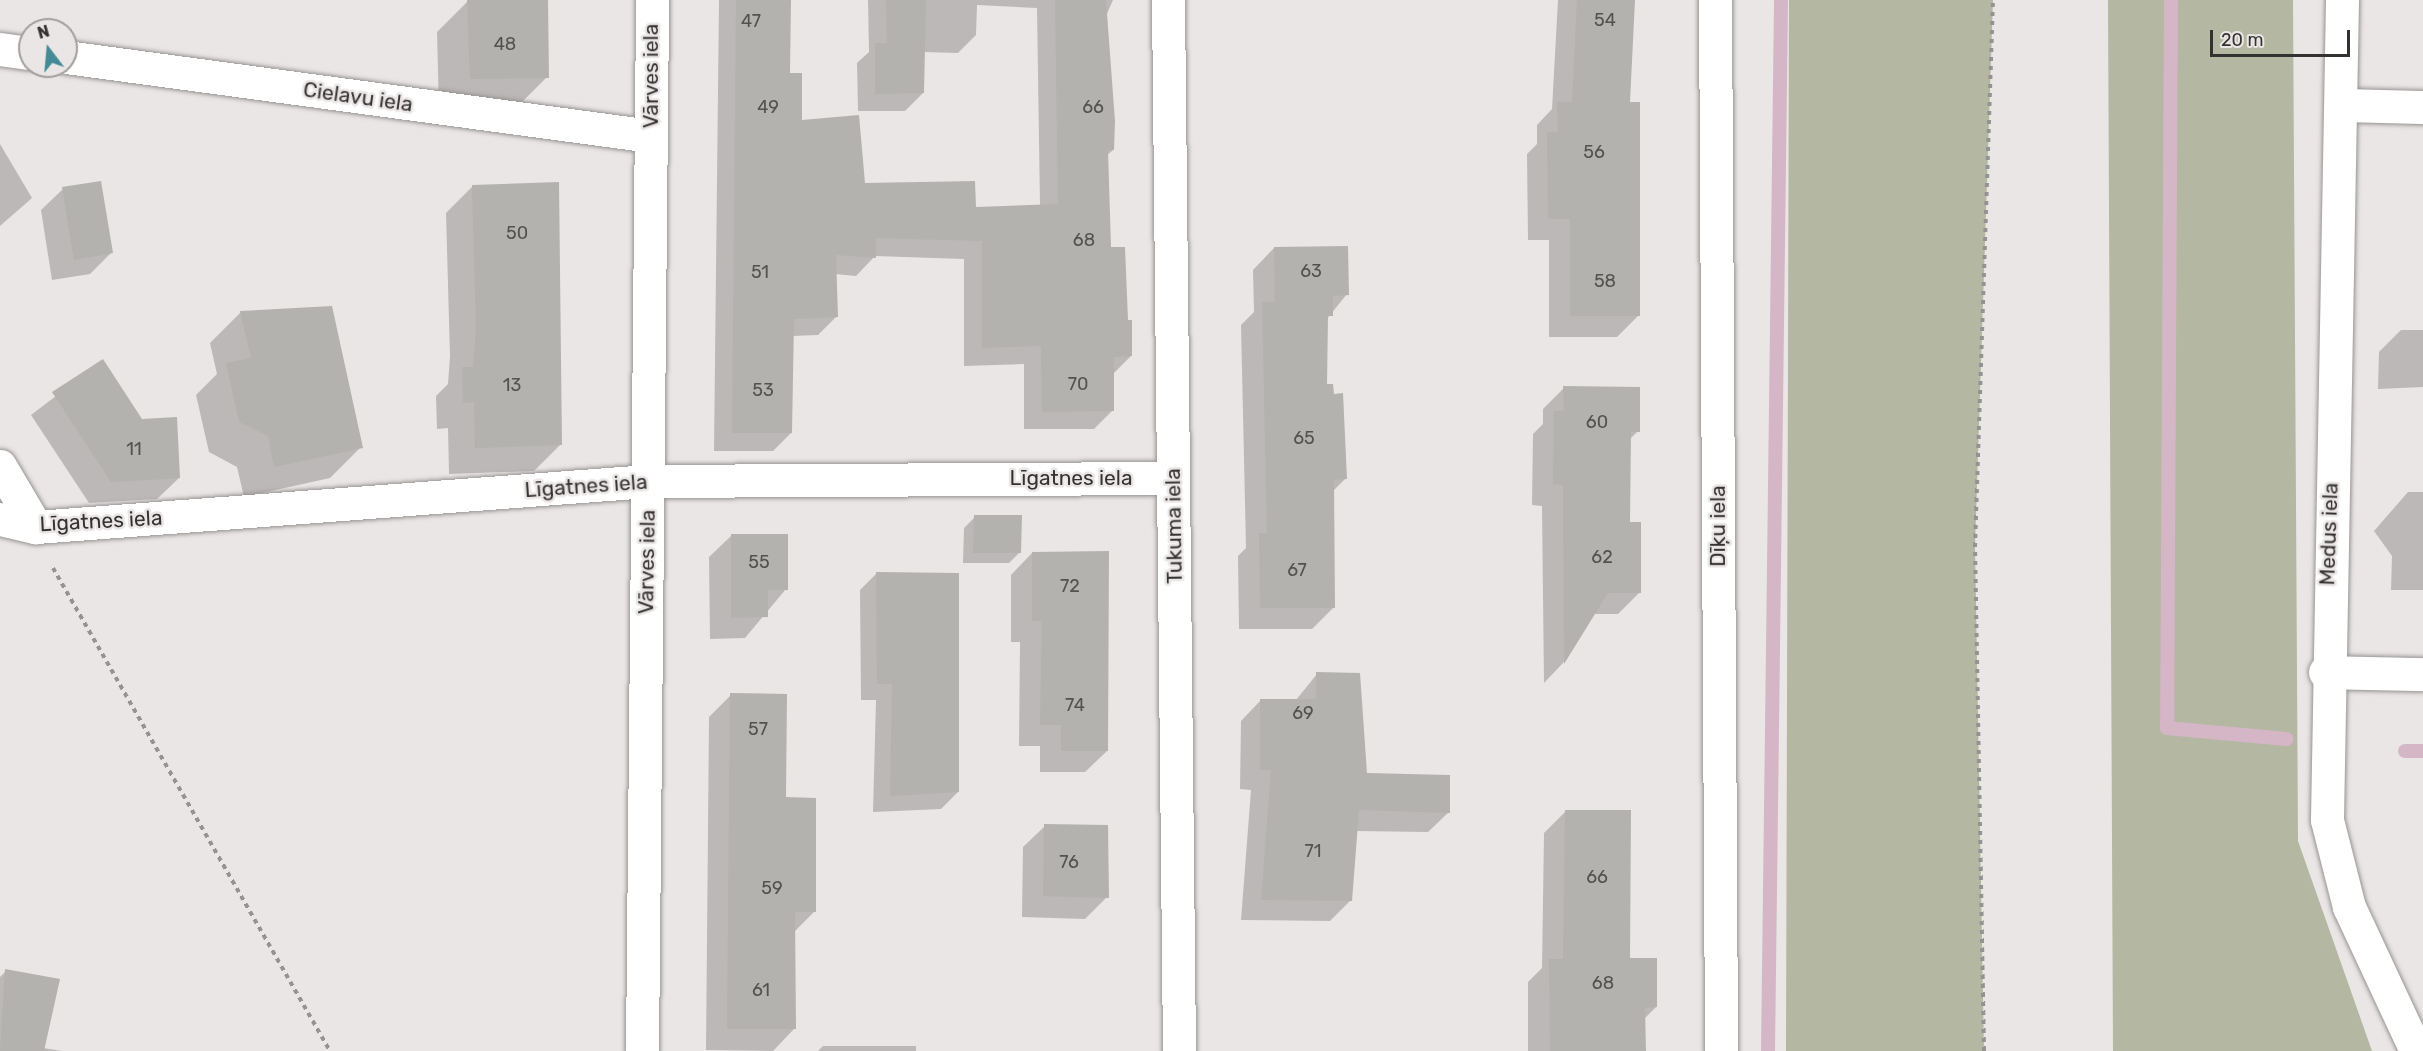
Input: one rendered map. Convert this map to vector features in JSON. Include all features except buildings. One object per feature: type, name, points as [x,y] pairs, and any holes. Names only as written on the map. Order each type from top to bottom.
[{"type":"street","name":"Vārves iela","points":[[642,1051],[652,0]]},
{"type":"street","name":"Tukuma iela","points":[[1168,0],[1179,1051]]},
{"type":"street","name":"Dīķu iela","points":[[1715,0],[1721,1051]]},
{"type":"street","name":"Medus iela","points":[[2342,0],[2325,672],[2327,820],[2349,907],[2416,1051]]},
{"type":"street","points":[[0,49],[18,51]]},
{"type":"street","name":"Cielavu iela","points":[[78,59],[651,136]]},
{"type":"street","points":[[2341,105],[2423,107]]},
{"type":"street","points":[[0,466],[36,527]]},
{"type":"street","name":"Līgatnes iela","points":[[0,519],[36,527],[648,481],[1173,478]]},
{"type":"street","points":[[2325,672],[2423,674]]},
{"type":"path","points":[[1984,1051],[1975,547],[1993,0]]},
{"type":"path","points":[[36,527],[48,559],[330,1051]]},
{"type":"green space","points":[[1789,0],[1993,0],[1975,547],[1984,1051],[1786,1051]]},
{"type":"green space","points":[[2108,0],[2293,0],[2298,841],[2372,1051],[2113,1051]]},
{"type":"waterway","points":[[1768,1051],[1781,0]]},
{"type":"waterway","points":[[2171,0],[2167,728],[2286,739]]},
{"type":"waterway","points":[[2405,751],[2423,751]]}]
